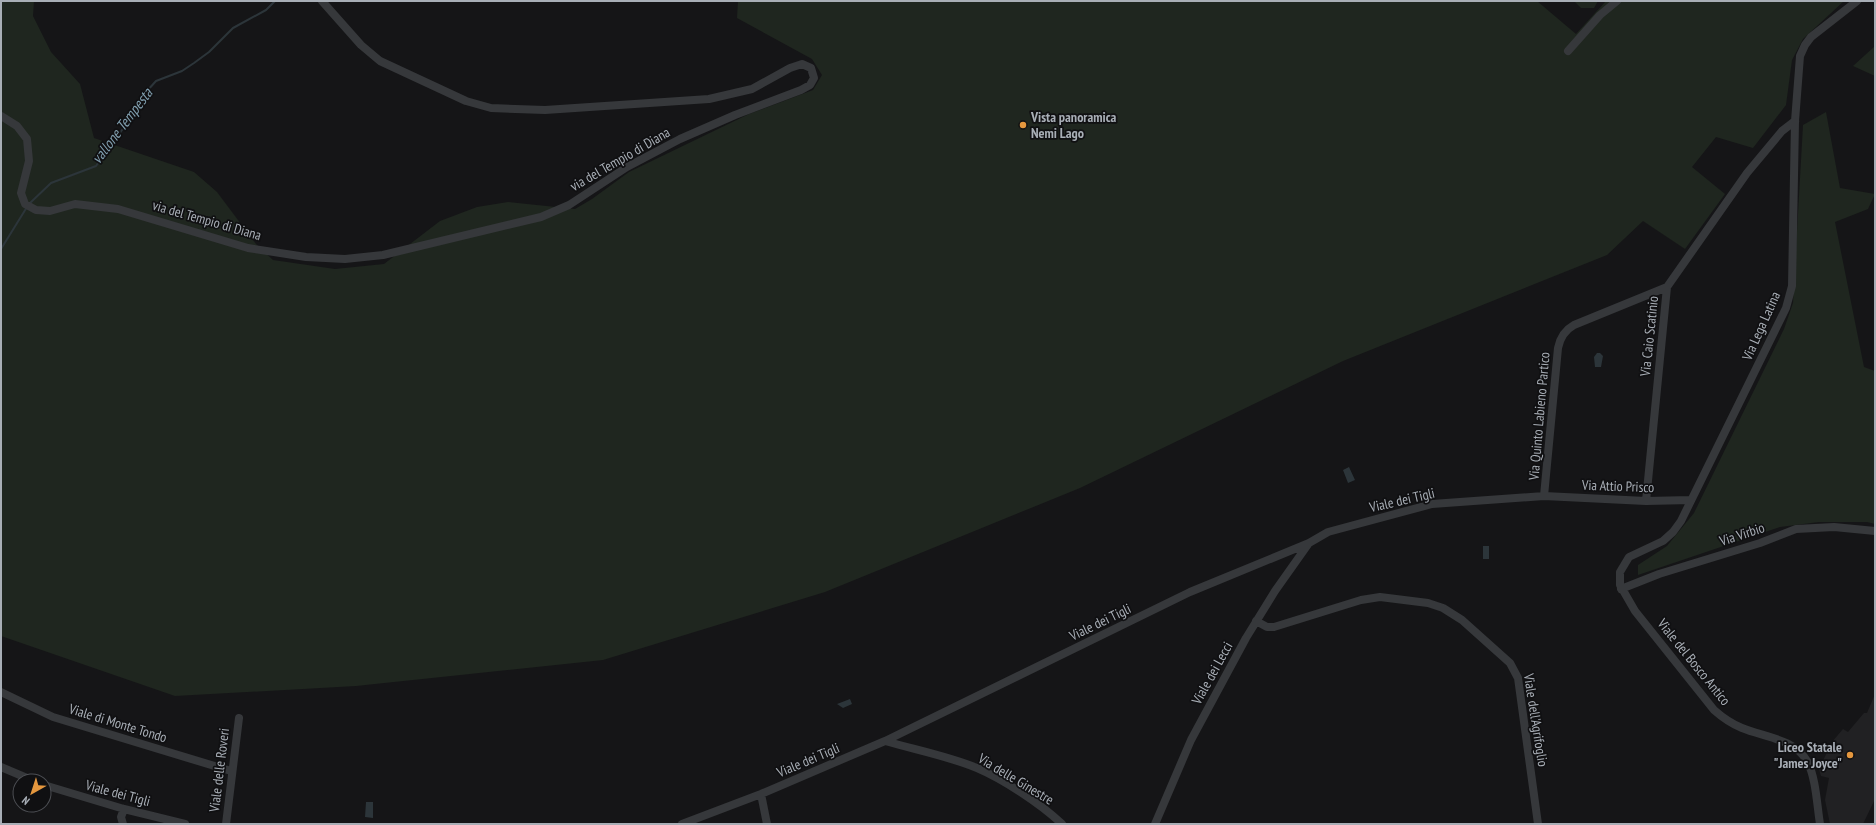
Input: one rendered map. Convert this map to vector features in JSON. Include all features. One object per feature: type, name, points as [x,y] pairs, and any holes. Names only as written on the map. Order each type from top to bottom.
[{"type":"street","name":"via del Tempio di Diana","points":[[1,116],[17,126],[27,139],[29,161],[20,193],[24,202],[36,210],[50,211],[75,204],[118,209],[248,248],[306,257],[345,259],[391,254],[440,240],[515,225],[550,214],[569,205],[646,156],[700,130],[801,90],[811,83],[814,78],[811,68],[802,64],[790,68],[752,89],[709,99],[545,110],[514,110],[488,107],[462,99],[380,61],[361,45],[322,1]]},
{"type":"street","points":[[1568,51],[1600,15],[1617,1]]},
{"type":"street","name":"Via Lega Latina","points":[[1622,589],[1619,577],[1624,562],[1634,553],[1658,544],[1671,535],[1681,521],[1785,311],[1791,294],[1795,121],[1798,64],[1803,48],[1811,37],[1857,1]]},
{"type":"street","name":"Via Caio Scatinio","points":[[1646,501],[1667,287],[1743,178],[1782,131],[1795,121]]},
{"type":"street","name":"Via Quinto Labieno Partico","points":[[1544,496],[1558,348],[1562,337],[1567,330],[1574,325],[1667,287]]},
{"type":"street","name":"Via Attio Prisco","points":[[1544,496],[1646,501],[1691,500]]},
{"type":"street","name":"Viale dei Tigli","points":[[682,824],[761,794],[885,741],[1190,592],[1309,544],[1328,532],[1432,504],[1544,496]]},
{"type":"street","name":"Via Virbio","points":[[1622,589],[1659,574],[1760,543],[1796,529],[1834,527],[1875,531]]},
{"type":"street","name":"Viale dei Lecci","points":[[1155,824],[1193,735],[1256,621],[1309,544]]},
{"type":"street","name":"Viale del Bosco Antico","points":[[1622,589],[1635,611],[1714,710],[1736,726],[1787,743],[1804,756],[1810,767],[1820,824]]},
{"type":"street","name":"Viale dell'Agrifoglio","points":[[1256,621],[1264,626],[1274,627],[1361,600],[1376,597],[1428,603],[1443,608],[1456,616],[1499,652],[1516,672],[1538,824]]},
{"type":"street","name":"Viale di Monte Tondo","points":[[1,692],[53,717],[231,771]]},
{"type":"street","name":"Viale delle Roveri","points":[[226,824],[231,771],[239,718]]},
{"type":"street","name":"Via delle Ginestre","points":[[885,741],[951,759],[977,768],[1028,798],[1062,824]]},
{"type":"street","points":[[1,767],[15,773]]},
{"type":"street","name":"Viale dei Tigli","points":[[52,787],[124,809],[185,824]]},
{"type":"street","points":[[761,794],[767,824]]},
{"type":"street","points":[[123,824],[121,817],[124,809]]},
{"type":"shaded area","points":[[1,1],[34,1],[33,16],[51,52],[80,84],[94,138],[194,172],[217,192],[256,244],[273,260],[335,269],[384,264],[440,221],[477,207],[508,202],[575,209],[592,199],[629,172],[749,114],[813,90],[822,75],[812,59],[737,18],[738,1],[1537,1],[1576,34],[1606,1],[1844,1],[1803,39],[1792,60],[1786,105],[1753,148],[1716,137],[1692,167],[1725,194],[1685,249],[1643,221],[1607,255],[1343,361],[1080,488],[825,592],[603,660],[356,686],[175,696],[1,636]]},
{"type":"shaded area","points":[[1574,1],[1598,1],[1594,8],[1581,8]]},
{"type":"shaded area","points":[[1875,46],[1875,76],[1853,66]]},
{"type":"shaded area","points":[[1826,112],[1840,188],[1875,194],[1868,209],[1835,222],[1864,367],[1875,371],[1875,524],[1867,522],[1819,522],[1780,527],[1638,575],[1638,565],[1667,546],[1694,513],[1784,329],[1793,303],[1803,125]]},
{"type":"shaded area","points":[[1597,353],[1600,353],[1603,356],[1601,367],[1595,367],[1594,357]]},
{"type":"shaded area","points":[[1349,467],[1355,480],[1348,483],[1343,470]]},
{"type":"shaded area","points":[[1483,546],[1489,546],[1489,559],[1483,559]]},
{"type":"shaded area","name":"Liceo Statale \"James Joyce\"","points":[[1875,694],[1875,799],[1863,824],[1830,824],[1825,800],[1829,778],[1821,776],[1819,769],[1832,742],[1843,729],[1848,732],[1864,713],[1867,713]]},
{"type":"shaded area","points":[[850,699],[852,704],[843,708],[837,704]]},
{"type":"shaded area","points":[[366,802],[373,802],[373,818],[365,817]]},
{"type":"waterway","name":"vallone Tempesta","points":[[29,204],[51,183],[96,166],[130,119],[138,101],[156,81],[182,71],[194,63],[209,52],[233,28],[266,10],[275,1]]},
{"type":"waterway","name":"vallone Tempesta","points":[[1,249],[27,207]]},
{"type":"place","name":"Vista panoramica Nemi Lago","points":[[1023,125]]},
{"type":"place","name":"Liceo Statale \"James Joyce\"","points":[[1850,755]]}]
